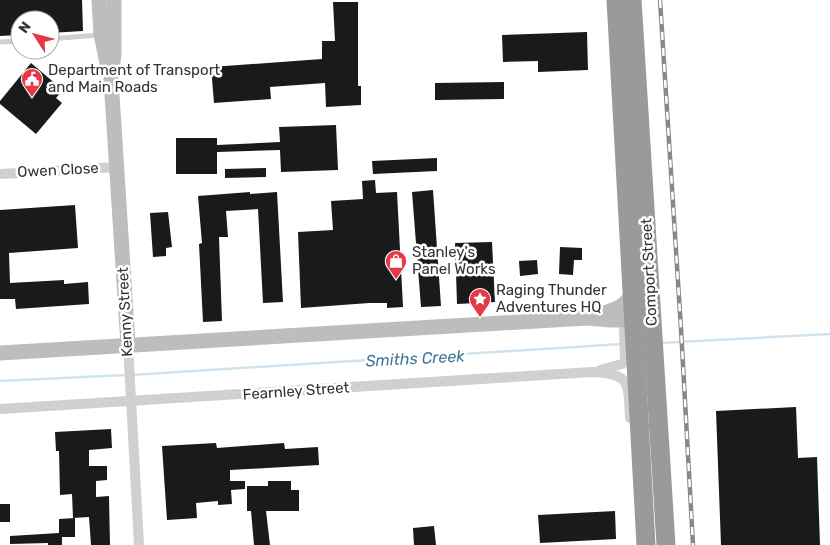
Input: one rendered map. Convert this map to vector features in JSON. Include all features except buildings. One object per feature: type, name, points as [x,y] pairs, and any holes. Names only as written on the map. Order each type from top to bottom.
[{"type":"highway","name":"Comport Street","points":[[616,0],[646,545]]},
{"type":"highway","name":"Comport Street","points":[[632,0],[646,212],[635,342],[666,545]]},
{"type":"street","name":"Kenny Street","points":[[99,0],[101,34],[111,80],[139,545]]},
{"type":"street","name":"Kenny Street","points":[[111,80],[114,54],[114,0]]},
{"type":"street","name":"Owen Close","points":[[0,174],[117,167]]},
{"type":"street","points":[[0,353],[587,318],[621,307],[628,303],[633,292]]},
{"type":"street","points":[[587,318],[635,342]]},
{"type":"street","name":"Fearnley Street","points":[[592,372],[635,342]]},
{"type":"street","name":"Fearnley Street","points":[[0,409],[592,372],[615,374],[626,382],[632,436],[642,459]]},
{"type":"lane","points":[[60,38],[101,34]]},
{"type":"waterway","name":"Smiths Creek","points":[[660,343],[830,334]]},
{"type":"waterway","name":"Smiths Creek","points":[[131,375],[622,344]]},
{"type":"waterway","name":"Smiths Creek","points":[[0,381],[126,375]]},
{"type":"railway","points":[[660,0],[693,545]]},
{"type":"place","name":"Department of Transport and Main Roads","points":[[32,98]]},
{"type":"place","name":"Stanley's Panel Works","points":[[396,280]]},
{"type":"place","name":"Raging Thunder Adventures HQ","points":[[480,318]]}]
